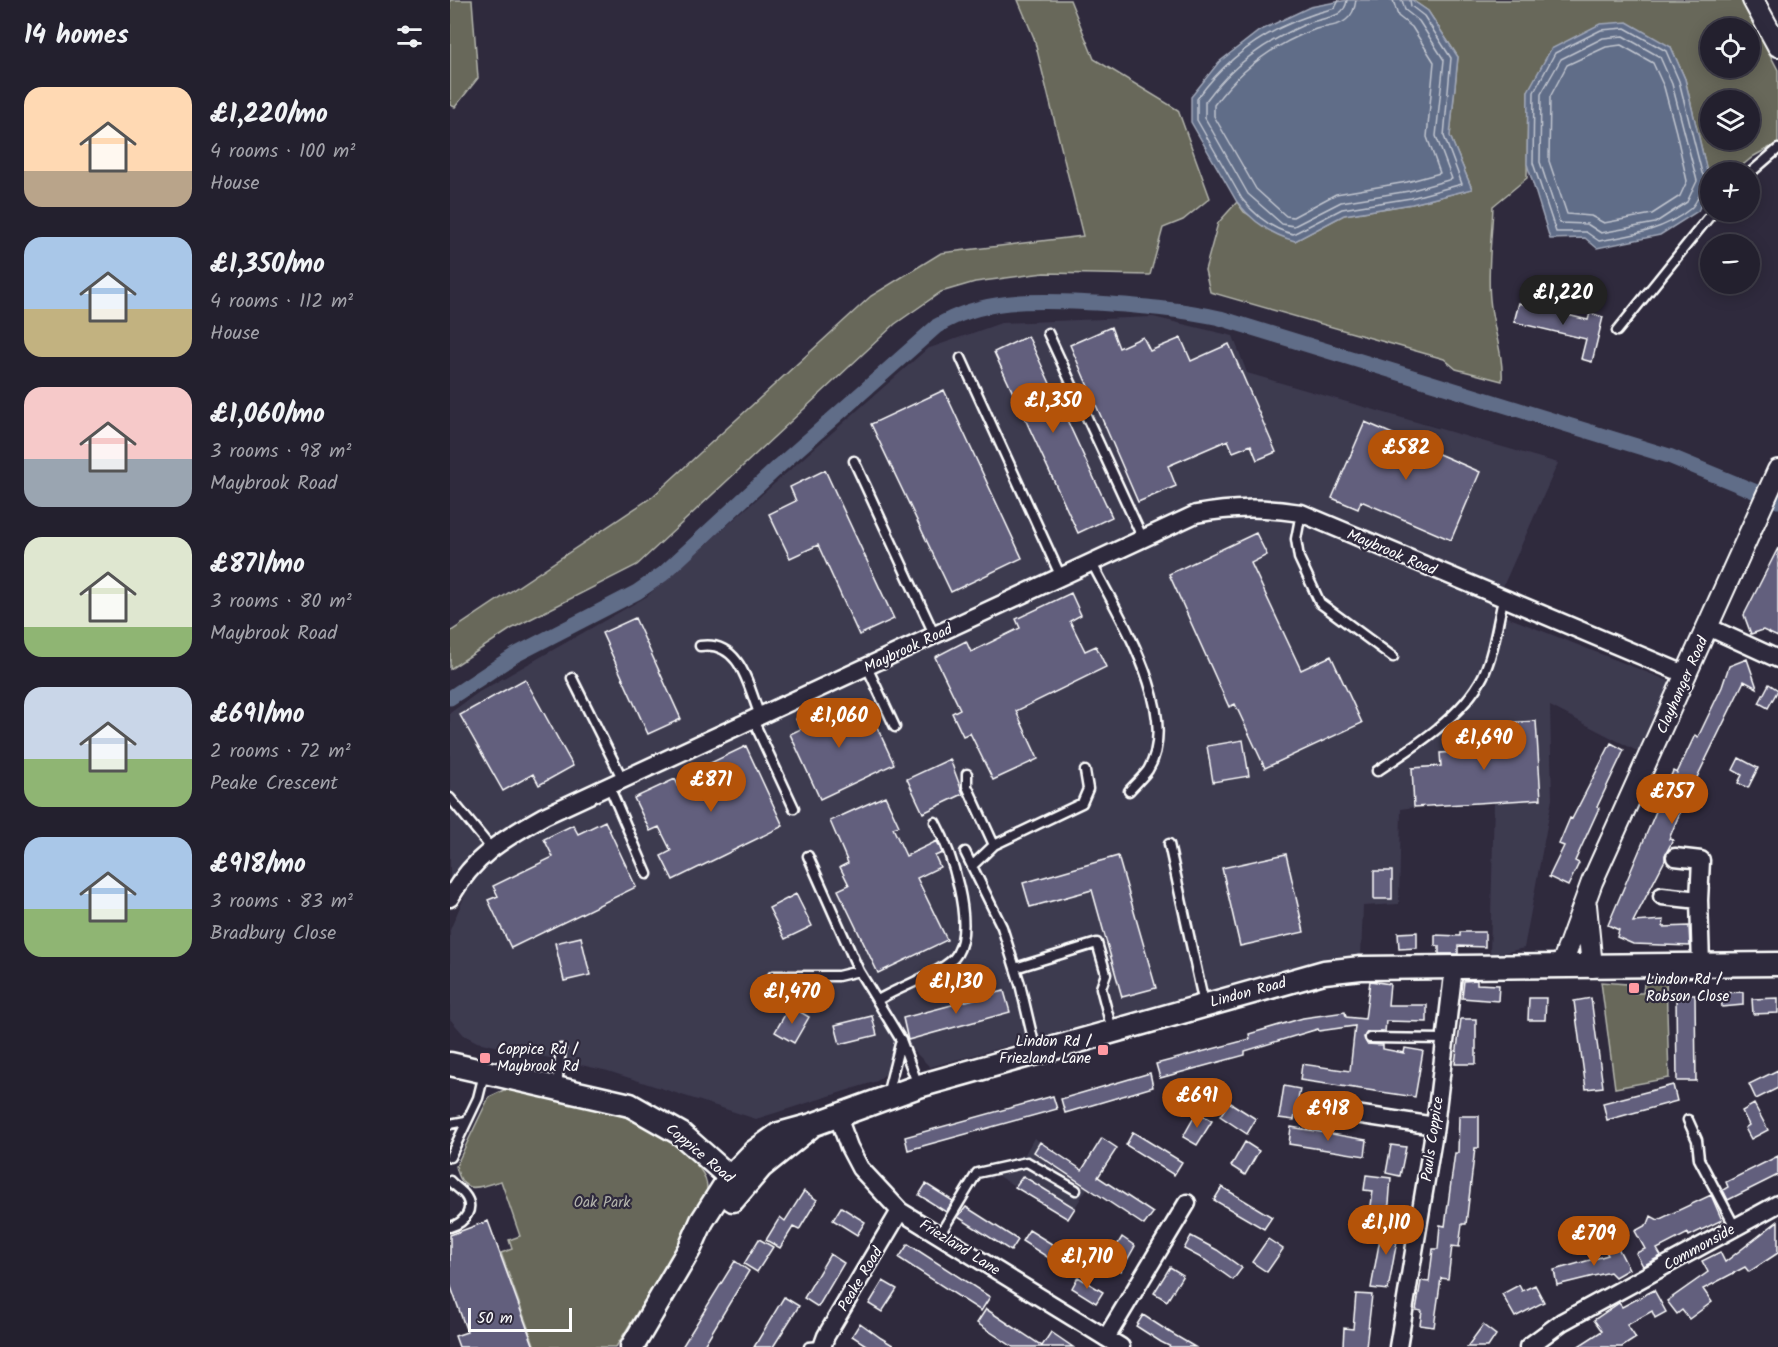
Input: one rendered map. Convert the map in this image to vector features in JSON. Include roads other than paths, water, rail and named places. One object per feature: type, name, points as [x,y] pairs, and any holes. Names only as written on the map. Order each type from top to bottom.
[{"type":"main road","name":"Lindon Road","points":[[632,1347],[690,1248],[702,1221],[736,1183],[749,1156],[779,1134],[812,1125],[887,1096],[1204,1004],[1324,972],[1360,968],[1778,963]]},
{"type":"main road","name":"Coppice Road","points":[[450,1064],[618,1101],[647,1113],[681,1134],[736,1183]]},
{"type":"street","points":[[1753,0],[1778,46]]},
{"type":"street","name":"Clayhanger Road","points":[[1561,967],[1585,899],[1776,474]]},
{"type":"street","name":"Maybrook Road","points":[[450,898],[477,860],[491,848],[544,816],[1196,514],[1232,507],[1268,507],[1301,513],[1503,600],[1687,675]]},
{"type":"street","points":[[1708,627],[1778,659]]},
{"type":"street","points":[[1675,857],[1701,860],[1699,900],[1701,964]]},
{"type":"street","points":[[1662,896],[1699,900]]},
{"type":"street","points":[[1585,899],[1592,967]]},
{"type":"street","name":"Pauls Coppice","points":[[1398,1347],[1435,1126],[1454,967]]},
{"type":"street","points":[[1321,1110],[1435,1126]]},
{"type":"street","name":"Friezland Lane","points":[[837,1114],[849,1147],[860,1168],[900,1211],[1120,1347]]},
{"type":"street","points":[[1106,1338],[1187,1203]]},
{"type":"street","name":"Commonside","points":[[1528,1347],[1562,1322],[1778,1204]]},
{"type":"street","name":"Peake Road","points":[[817,1347],[900,1211]]},
{"type":"lane","points":[[1760,165],[1778,149]]},
{"type":"lane","points":[[1617,331],[1705,222]]},
{"type":"lane","points":[[1048,333],[1143,539]]},
{"type":"lane","points":[[961,358],[1061,578]]},
{"type":"lane","points":[[854,461],[935,636]]},
{"type":"lane","points":[[1301,513],[1296,539],[1299,558],[1320,603],[1393,657]]},
{"type":"lane","points":[[1092,563],[1147,676],[1158,715],[1157,743],[1148,770],[1129,790]]},
{"type":"lane","points":[[1377,771],[1419,744],[1475,689],[1491,654],[1503,600]]},
{"type":"lane","points":[[700,646],[712,644],[726,648],[737,658],[757,718],[794,808]]},
{"type":"lane","points":[[867,667],[895,728]]},
{"type":"lane","points":[[572,678],[616,783],[647,874]]},
{"type":"lane","points":[[972,866],[994,845],[1082,803],[1088,789],[1085,771]]},
{"type":"lane","points":[[967,774],[967,786],[994,845]]},
{"type":"lane","points":[[450,798],[491,848]]},
{"type":"lane","points":[[878,1000],[938,970],[957,955],[963,928],[961,904],[947,843],[935,822]]},
{"type":"lane","points":[[1169,844],[1204,1004]]},
{"type":"lane","points":[[965,852],[1002,927],[1016,968],[1036,1052]]},
{"type":"lane","points":[[808,856],[859,971],[901,1040],[919,1086]]},
{"type":"lane","points":[[1016,968],[1098,943],[1106,974],[1101,988],[1113,1031]]},
{"type":"lane","points":[[772,976],[838,976],[859,971]]},
{"type":"lane","points":[[1370,1038],[1445,1039]]},
{"type":"lane","points":[[887,1096],[901,1040]]},
{"type":"lane","points":[[556,1086],[561,1049]]},
{"type":"lane","points":[[450,1157],[478,1098],[485,1071]]},
{"type":"lane","points":[[1688,1120],[1697,1140],[1699,1159],[1735,1227]]},
{"type":"lane","points":[[450,1124],[466,1121]]},
{"type":"lane","points":[[940,1234],[977,1173],[1027,1162],[1076,1190]]},
{"type":"lane","points":[[450,1180],[466,1197],[469,1209],[463,1221],[450,1227]]},
{"type":"water","points":[[1347,0],[1412,0],[1428,11],[1458,57],[1450,136],[1472,189],[1412,204],[1344,215],[1295,241],[1263,226],[1237,202],[1191,122],[1191,97],[1219,62],[1259,31],[1310,7]]},
{"type":"water","points":[[1627,22],[1671,47],[1685,79],[1700,150],[1705,162],[1700,162],[1700,206],[1698,211],[1660,235],[1597,248],[1585,238],[1550,239],[1527,164],[1528,91],[1551,49],[1600,24]]},
{"type":"waterway","points":[[450,698],[515,655],[637,592],[663,574],[778,467],[937,326],[975,309],[1015,302],[1097,303],[1174,310],[1220,318],[1669,456],[1778,501]]},
{"type":"place","name":"Lindon Rd / Robson Close","points":[[1634,988]]},
{"type":"place","name":"Lindon Rd / Friezland Lane","points":[[1103,1050]]},
{"type":"place","name":"Coppice Rd / Maybrook Rd","points":[[485,1058]]},
{"type":"park label","name":"Oak Park","points":[[602,1202]]}]
